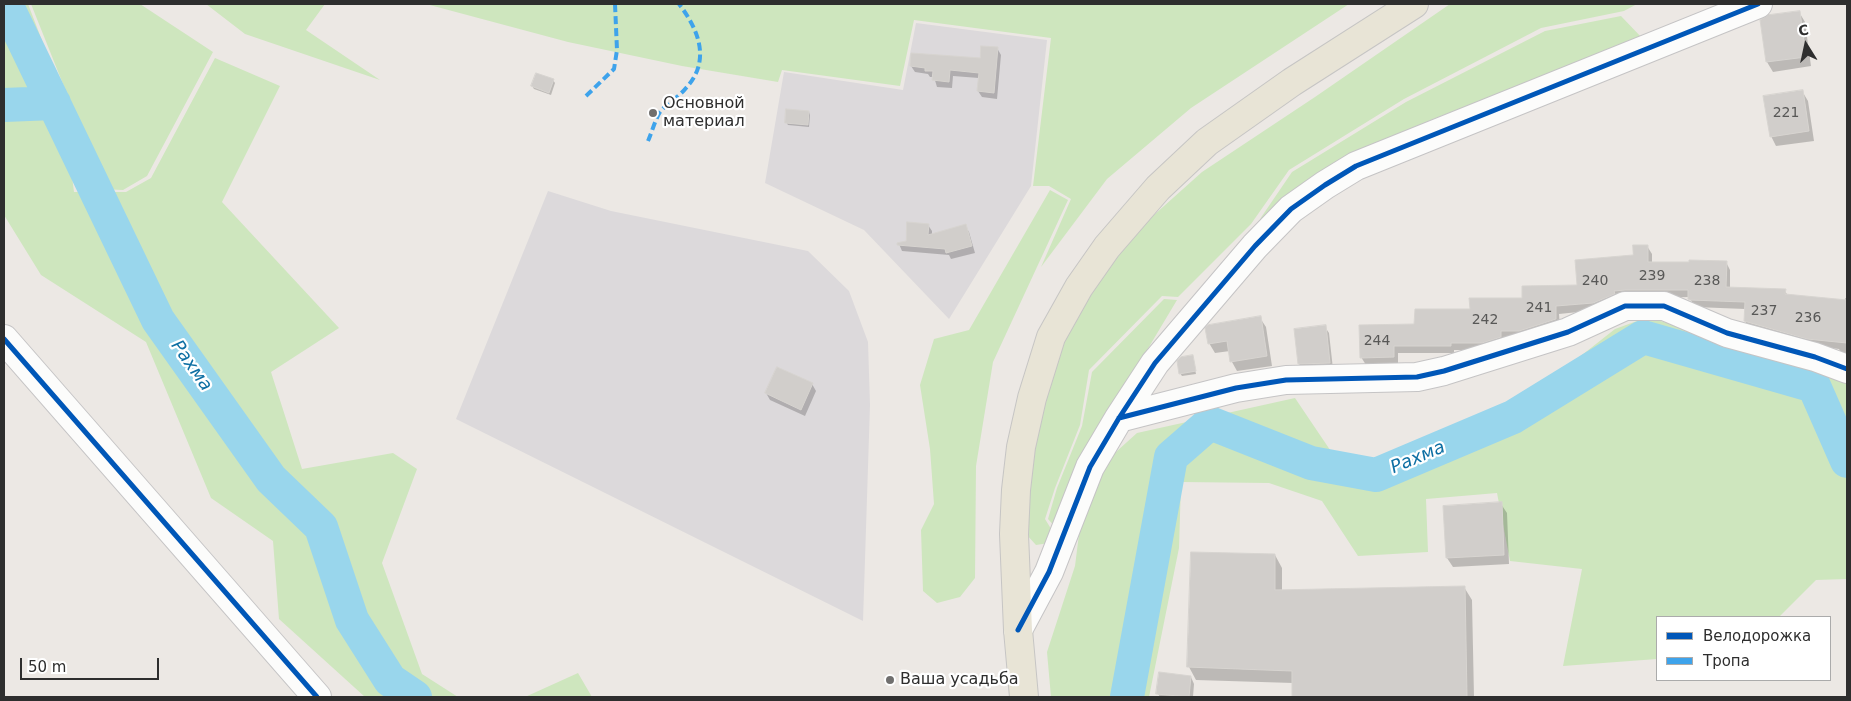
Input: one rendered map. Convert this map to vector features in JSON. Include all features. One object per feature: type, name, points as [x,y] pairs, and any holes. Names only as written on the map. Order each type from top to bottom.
[{"type":"main road","points":[[1024,697],[1018,630],[1014,534],[1016,490],[1021,447],[1032,398],[1052,337],[1079,287],[1107,247],[1158,188],[1207,142],[1292,82],[1414,4]]},
{"type":"street","points":[[1018,630],[1048,572],[1090,467],[1119,418],[1155,363],[1255,246],[1291,209],[1356,166],[1397,148],[1758,4]]},
{"type":"street","points":[[1119,418],[1236,388],[1286,380],[1417,377],[1444,371],[1568,332],[1625,306],[1664,306],[1727,333],[1815,357],[1847,368]]},
{"type":"street","points":[[4,339],[317,697]]},
{"type":"shaded area","points":[[916,23],[1047,40],[1031,186],[949,319],[864,230],[765,183],[784,72],[903,90]]},
{"type":"shaded area","points":[[548,191],[611,211],[808,251],[849,291],[868,342],[870,405],[863,621],[456,419]]},
{"type":"green space","points":[[4,4],[28,4],[61,90],[74,192],[126,192],[151,178],[215,58],[280,86],[222,202],[339,328],[271,372],[302,469],[393,453],[417,469],[382,563],[422,674],[458,697],[365,697],[279,619],[273,541],[211,498],[146,342],[41,275],[4,215]]},
{"type":"green space","points":[[31,4],[140,4],[213,52],[147,176],[123,190],[76,188],[65,89]]},
{"type":"green space","points":[[206,4],[325,4],[306,30],[380,80],[245,34]]},
{"type":"green space","points":[[426,4],[1349,4],[1191,108],[1107,179],[1041,267],[1071,199],[1049,186],[1033,186],[1051,38],[914,20],[900,86],[782,70],[778,82],[682,66],[568,42]]},
{"type":"green space","points":[[1450,4],[1637,4],[1624,11],[1541,28],[1404,99],[1289,170],[1251,224],[1178,297],[1162,296],[1089,370],[1080,425],[1045,519],[1053,532],[1049,543],[1036,545],[1026,534],[1032,435],[1054,357],[1087,289],[1135,232],[1202,172]]},
{"type":"green space","points":[[1621,16],[1644,40],[1433,119],[1359,153],[1260,219],[1292,172],[1406,102],[1545,31]]},
{"type":"green space","points":[[1050,190],[1068,200],[993,362],[976,466],[975,578],[960,597],[937,603],[923,591],[921,530],[934,504],[930,449],[920,385],[934,339],[969,330]]},
{"type":"green space","points":[[1164,299],[1177,300],[1125,387],[1056,528],[1048,519],[1057,488],[1082,426],[1092,372]]},
{"type":"green space","points":[[1648,317],[1847,380],[1847,579],[1816,580],[1780,616],[1656,616],[1656,659],[1563,666],[1582,569],[1510,561],[1497,493],[1426,499],[1428,552],[1358,556],[1322,501],[1269,483],[1181,482],[1179,548],[1149,697],[1051,697],[1047,652],[1075,566],[1086,479],[1137,433],[1295,398],[1351,481],[1457,423],[1512,410],[1615,329]]},
{"type":"green space","points":[[578,673],[592,697],[525,697]]},
{"type":"building","points":[[1800,11],[1806,57],[1766,62],[1760,20],[1768,15]]},
{"type":"building","points":[[981,46],[998,47],[994,93],[977,91],[979,73],[950,70],[949,82],[932,80],[933,71],[925,71],[925,68],[910,66],[911,53],[980,58]]},
{"type":"building","points":[[536,73],[554,79],[549,93],[531,86]]},
{"type":"building","points":[[1803,90],[1809,131],[1770,137],[1763,96]]},
{"type":"building","points":[[786,109],[809,111],[808,125],[785,123]]},
{"type":"building","points":[[907,222],[929,224],[928,235],[966,224],[972,246],[946,253],[945,249],[897,245],[897,243],[906,241]]},
{"type":"building","points":[[1633,245],[1648,245],[1648,262],[1727,261],[1726,287],[1786,289],[1785,294],[1847,300],[1847,343],[1807,339],[1744,321],[1745,302],[1690,300],[1688,299],[1688,290],[1625,290],[1614,291],[1615,294],[1593,303],[1556,306],[1556,319],[1519,331],[1501,331],[1501,337],[1482,343],[1451,343],[1451,346],[1394,346],[1394,357],[1360,358],[1359,325],[1414,324],[1415,309],[1470,309],[1469,298],[1522,298],[1522,286],[1577,285],[1575,260],[1633,255]]},
{"type":"building","points":[[1261,316],[1267,356],[1230,362],[1227,341],[1208,344],[1205,328],[1208,325]]},
{"type":"building","points":[[1326,325],[1330,363],[1298,364],[1294,329]]},
{"type":"building","points":[[1193,355],[1196,371],[1179,374],[1177,361],[1181,357]]},
{"type":"building","points":[[777,367],[813,383],[801,410],[765,393]]},
{"type":"building","points":[[1502,502],[1504,555],[1446,558],[1443,506]]},
{"type":"building","points":[[1191,552],[1275,554],[1275,590],[1465,586],[1467,697],[1292,697],[1292,671],[1187,667]]},
{"type":"building","points":[[1159,672],[1191,676],[1189,697],[1156,694]]},
{"type":"waterway","name":"Рахма","points":[[6,4],[158,320],[271,479],[321,527],[352,620],[390,680],[415,697]]},
{"type":"waterway","points":[[4,105],[54,103]]},
{"type":"waterway","name":"Рахма","points":[[1127,697],[1171,457],[1210,423],[1311,463],[1376,475],[1513,417],[1643,337],[1814,386],[1847,461]]},
{"type":"marked path","points":[[586,96],[614,69],[617,50],[615,4]]},
{"type":"marked path","points":[[648,141],[660,112],[686,88],[694,78],[698,67],[700,56],[697,35],[679,4]]},
{"type":"cycle path","points":[[1018,630],[1049,572],[1090,467],[1119,418],[1155,363],[1255,246],[1291,209],[1356,166],[1758,4]]},
{"type":"cycle path","points":[[1119,418],[1236,388],[1286,380],[1417,377],[1444,371],[1568,332],[1625,306],[1664,306],[1727,333],[1815,357],[1847,369]]},
{"type":"cycle path","points":[[4,339],[317,697]]},
{"type":"place","name":"Основной материал","points":[[653,113]]},
{"type":"place","name":"Ваша усадьба","points":[[890,680]]}]
